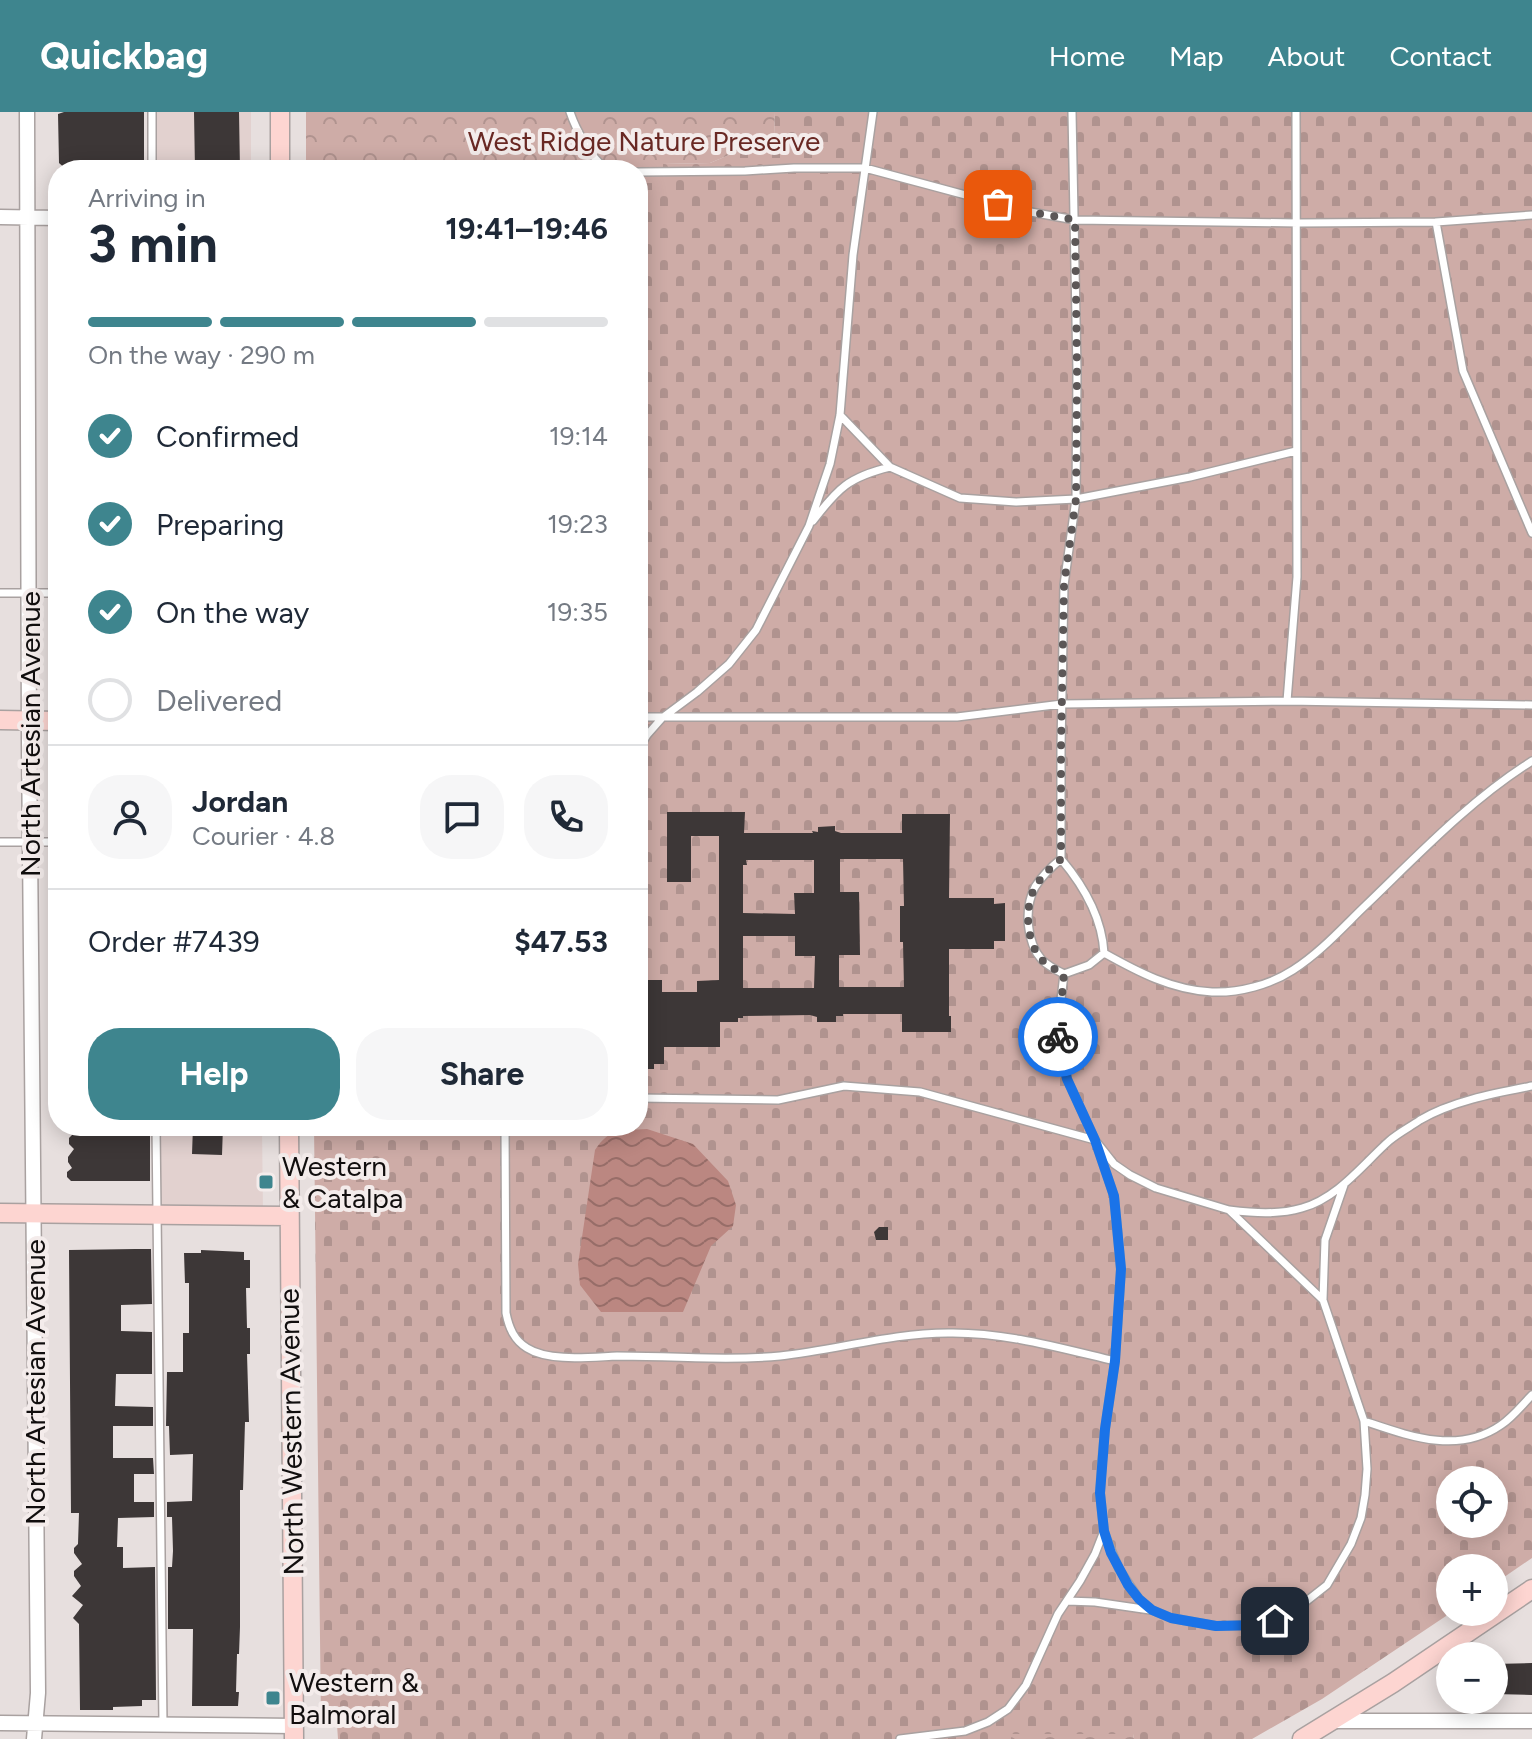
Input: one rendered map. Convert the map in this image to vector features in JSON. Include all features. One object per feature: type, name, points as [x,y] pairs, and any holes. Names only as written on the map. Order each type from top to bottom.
[{"type":"main road","points":[[280,112],[280,160]]},
{"type":"main road","points":[[0,720],[48,721]]},
{"type":"main road","name":"North Western Avenue","points":[[289,1136],[294,1732]]},
{"type":"main road","points":[[0,1213],[289,1216]]},
{"type":"main road","points":[[1302,1739],[1393,1683],[1532,1589]]},
{"type":"street","name":"North Artesian Avenue","points":[[27,112],[38,1693],[34,1739]]},
{"type":"street","points":[[0,217],[48,218]]},
{"type":"street","points":[[1333,1721],[1532,1721]]},
{"type":"street","points":[[0,1723],[163,1724],[294,1732]]},
{"type":"lane","points":[[152,112],[152,160]]},
{"type":"lane","points":[[570,112],[596,160]]},
{"type":"lane","points":[[648,734],[662,718],[729,664],[756,630],[809,526],[830,464],[840,415],[853,255],[873,112]]},
{"type":"lane","points":[[1072,112],[1076,499],[1064,585],[1061,859],[1080,883],[1098,922],[1103,935],[1104,953]]},
{"type":"lane","points":[[1287,701],[1297,577],[1296,112]]},
{"type":"lane","points":[[648,172],[865,168],[1025,211],[1075,220],[1436,222],[1532,215]]},
{"type":"lane","points":[[1436,222],[1463,371],[1532,533]]},
{"type":"lane","points":[[840,415],[890,467],[960,498],[1016,502],[1076,499],[1190,477],[1296,451]]},
{"type":"lane","points":[[809,526],[846,483],[890,467]]},
{"type":"lane","points":[[0,593],[48,593]]},
{"type":"lane","points":[[648,717],[957,717],[1062,704],[1287,701],[1532,705]]},
{"type":"lane","points":[[1104,953],[1162,983],[1188,989],[1214,992],[1267,983],[1293,970],[1320,949],[1454,821],[1532,761]]},
{"type":"lane","points":[[0,842],[48,842]]},
{"type":"lane","points":[[1061,859],[1034,889],[1030,901],[1029,935],[1041,959],[1064,974]]},
{"type":"lane","points":[[1064,974],[1089,965],[1104,953]]},
{"type":"lane","points":[[1064,974],[1057,1033],[1067,1079],[1095,1140],[1114,1196],[1121,1269],[1115,1361],[1102,1462],[1100,1493],[1104,1531],[1119,1569],[1139,1599],[1152,1610]]},
{"type":"lane","points":[[648,1098],[778,1100],[844,1086],[920,1092],[1095,1140],[1114,1164],[1156,1188],[1229,1210],[1279,1213],[1317,1203],[1345,1183],[1392,1138],[1424,1118],[1467,1101],[1532,1086]]},
{"type":"lane","points":[[156,1136],[163,1724]]},
{"type":"lane","points":[[505,1136],[506,1313],[510,1329],[529,1350],[561,1357],[752,1358],[879,1338],[949,1333],[1023,1340],[1115,1361]]},
{"type":"lane","points":[[1067,1601],[1152,1610],[1171,1618],[1197,1623],[1258,1625],[1275,1621],[1294,1611],[1327,1585],[1351,1544],[1361,1518],[1367,1469],[1364,1421],[1323,1300],[1325,1240],[1345,1183]]},
{"type":"lane","points":[[1229,1210],[1323,1300]]},
{"type":"lane","points":[[1364,1421],[1421,1439],[1461,1441],[1481,1436],[1500,1426],[1532,1395]]},
{"type":"lane","points":[[900,1739],[965,1731],[988,1722],[1008,1709],[1026,1685],[1048,1633],[1095,1554],[1104,1531]]},
{"type":"shaded area","points":[[154,112],[251,112],[251,160],[154,160]]},
{"type":"shaded area","points":[[159,1136],[262,1136],[263,1214],[160,1212]]},
{"type":"green space","name":"West Ridge Nature Preserve","points":[[306,112],[775,112],[774,136],[710,163],[663,164],[663,183],[648,183],[648,160],[306,160]]},
{"type":"green space","points":[[775,112],[1532,112],[1532,1558],[1508,1574],[1508,1554],[1436,1554],[1436,1623],[1322,1699],[1252,1739],[1134,1739],[1133,1734],[1012,1734],[1011,1739],[338,1739],[337,1725],[321,1723],[314,1136],[648,1136],[648,183],[663,183],[663,164],[710,163],[774,136]]},
{"type":"green space","points":[[1011,1734],[1133,1734],[1134,1739],[1011,1739]]},
{"type":"water","points":[[648,1129],[693,1144],[728,1181],[736,1205],[733,1226],[711,1246],[683,1312],[601,1312],[580,1285],[578,1264],[595,1150],[606,1137],[648,1136]]},
{"type":"building","points":[[144,112],[144,160],[59,160],[58,114]]},
{"type":"building","points":[[194,112],[239,112],[240,160],[195,160]]},
{"type":"building","points":[[667,812],[745,812],[744,833],[813,833],[818,832],[818,827],[835,826],[835,831],[841,833],[902,833],[902,814],[950,814],[949,898],[994,898],[994,904],[1005,903],[1005,941],[994,941],[994,949],[949,949],[951,1032],[902,1032],[902,1014],[843,1014],[836,1016],[836,1022],[817,1022],[817,1017],[810,1015],[743,1016],[738,1018],[738,1022],[720,1022],[720,1047],[664,1047],[664,1064],[654,1064],[654,1069],[648,1069],[648,980],[662,980],[662,992],[697,992],[697,981],[719,980],[719,836],[691,836],[691,882],[667,882]],"holes":[[[840,859],[903,859],[904,906],[900,906],[900,942],[903,942],[904,987],[839,987],[839,955],[860,955],[859,892],[840,892]],[[746,860],[814,860],[814,893],[794,893],[795,914],[743,913],[743,865],[747,865]],[[743,936],[795,936],[795,956],[815,956],[814,988],[743,988]]]},
{"type":"building","points":[[150,1136],[150,1181],[71,1181],[67,1177],[67,1172],[72,1168],[68,1157],[74,1149],[69,1144],[69,1138]]},
{"type":"building","points":[[193,1136],[223,1136],[222,1155],[192,1154]]},
{"type":"building","points":[[879,1227],[888,1227],[888,1240],[876,1240],[874,1232]]},
{"type":"building","points":[[151,1249],[152,1304],[121,1305],[121,1331],[152,1332],[152,1374],[116,1374],[115,1406],[153,1407],[153,1426],[113,1426],[113,1458],[153,1458],[154,1474],[134,1474],[134,1502],[154,1502],[154,1517],[118,1518],[117,1547],[123,1547],[123,1568],[155,1567],[156,1700],[142,1700],[142,1706],[113,1707],[113,1710],[80,1710],[79,1624],[73,1618],[83,1605],[72,1596],[81,1586],[74,1571],[82,1564],[74,1553],[78,1544],[79,1513],[71,1513],[69,1250]]},
{"type":"building","points":[[201,1250],[244,1252],[244,1260],[250,1260],[250,1288],[246,1288],[247,1328],[250,1328],[250,1354],[247,1354],[249,1422],[245,1422],[243,1490],[240,1490],[238,1706],[192,1706],[193,1629],[168,1629],[168,1567],[172,1567],[173,1551],[172,1517],[167,1517],[167,1502],[192,1501],[193,1454],[170,1455],[169,1426],[166,1426],[167,1372],[183,1372],[183,1333],[189,1333],[189,1283],[185,1283],[184,1253],[201,1253]]},
{"type":"building","points":[[1532,1663],[1532,1695],[1508,1694],[1508,1664]]},
{"type":"way so far","points":[[998,204],[1075,220],[1076,499],[1064,585],[1061,859],[1034,889],[1029,918],[1029,935],[1034,949],[1041,959],[1064,974],[1058,1037]]},
{"type":"place","name":"Western & Catalpa","points":[[266,1182]]},
{"type":"place","name":"Western & Balmoral","points":[[273,1698]]},
{"type":"route","points":[[1058,1037],[1067,1079],[1095,1140],[1114,1196],[1121,1269],[1115,1361],[1100,1493],[1104,1531],[1111,1553],[1139,1599],[1152,1610],[1171,1618],[1216,1626],[1258,1625],[1275,1621]]}]
